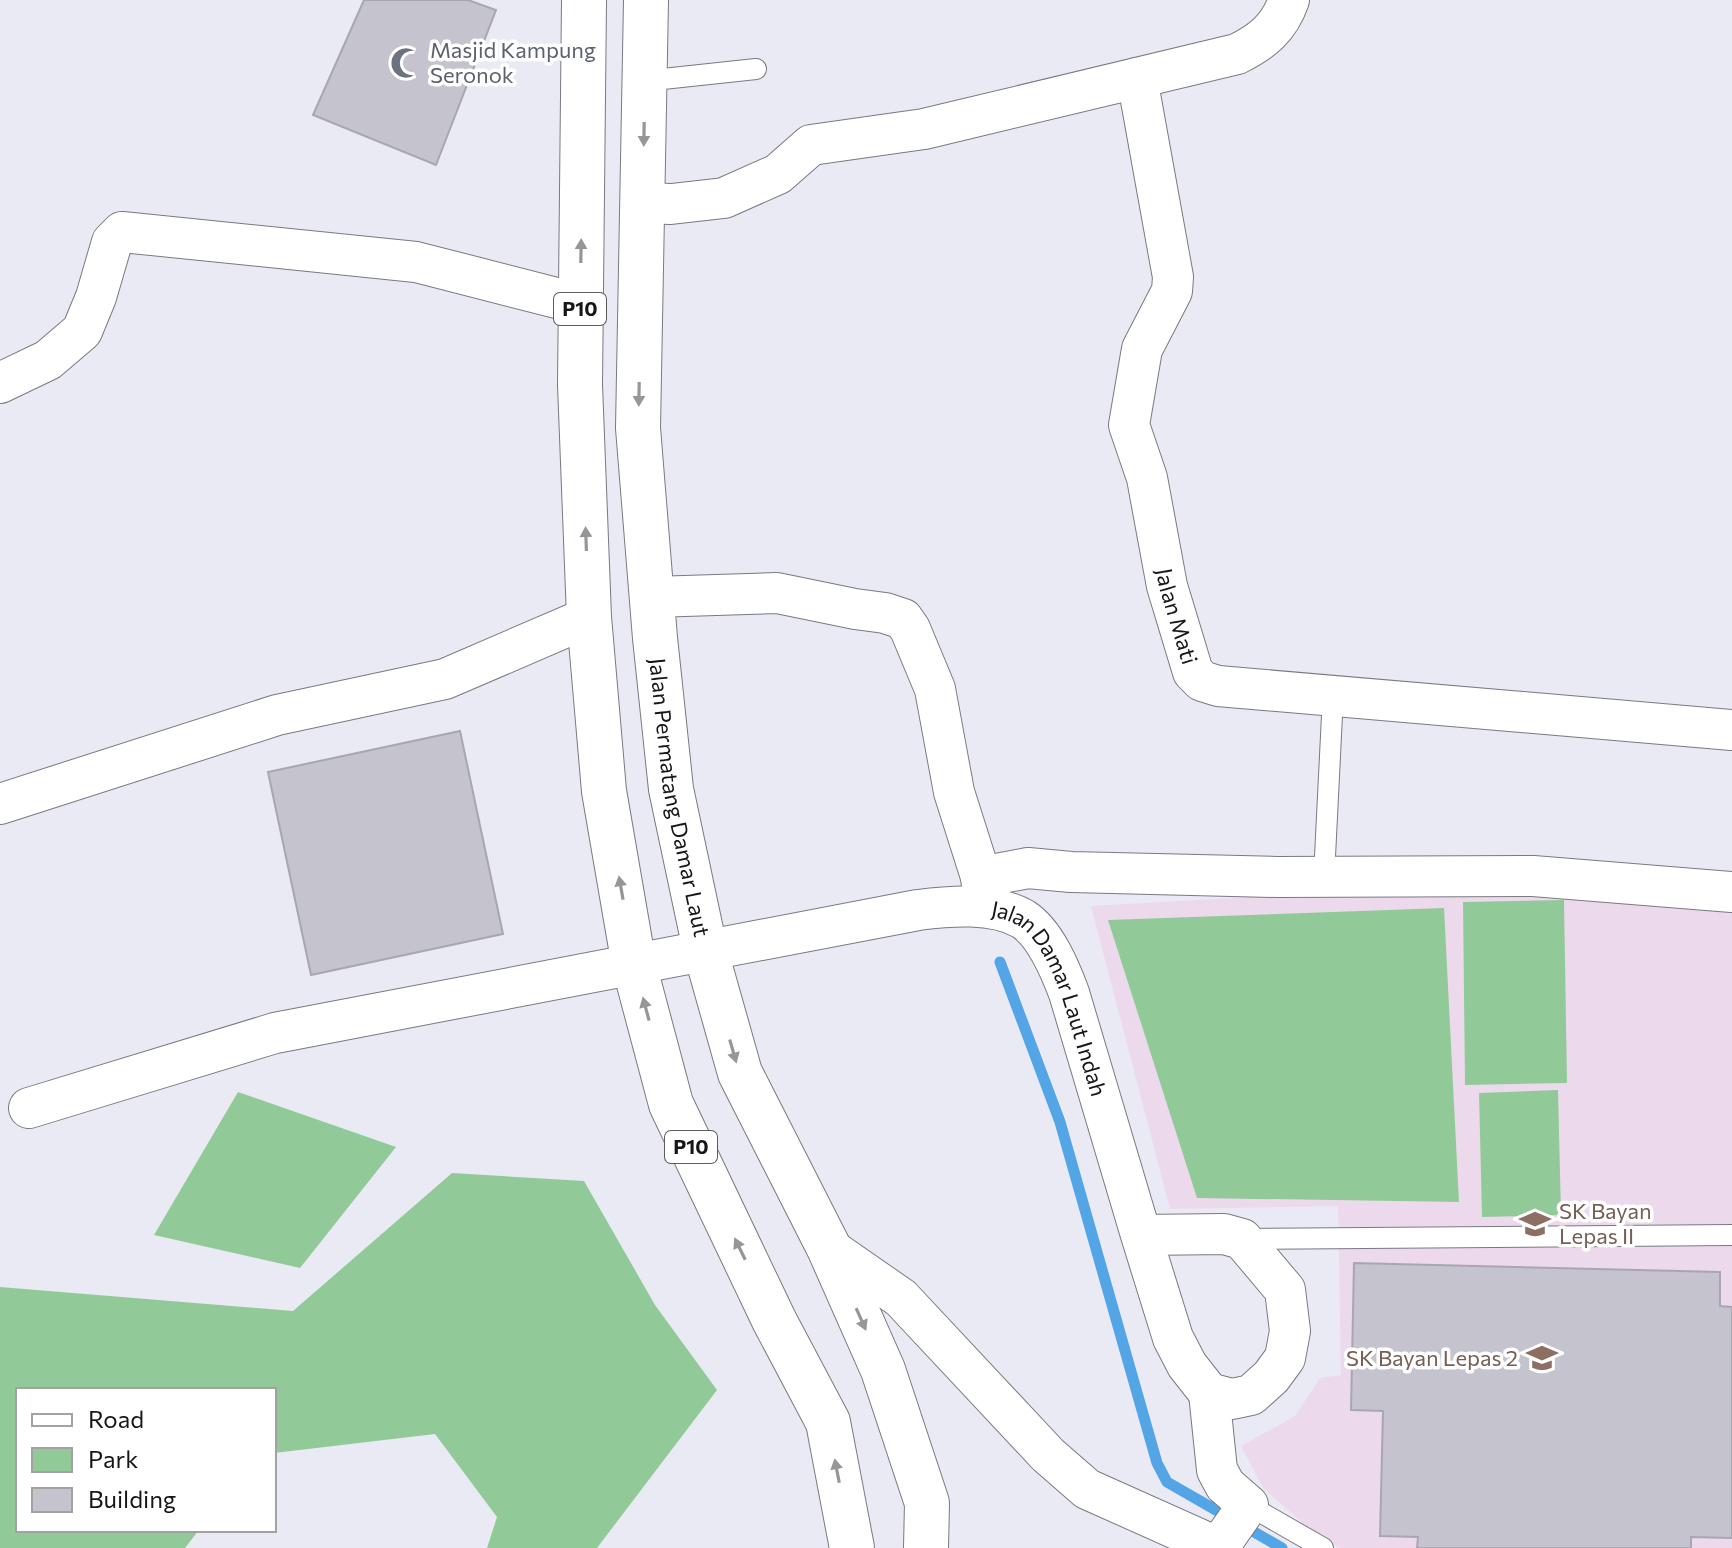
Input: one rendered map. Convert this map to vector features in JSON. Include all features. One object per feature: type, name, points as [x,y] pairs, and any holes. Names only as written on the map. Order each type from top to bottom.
[{"type":"highway","name":"P10","points":[[584,0],[580,385],[589,617],[604,791],[634,965],[671,1104],[774,1320],[828,1422],[852,1548]]},
{"type":"highway","name":"Jalan Permatang Damar Laut","points":[[646,0],[638,428],[671,789],[705,949],[740,1073],[829,1248],[883,1370],[927,1503],[926,1548]]},
{"type":"street","points":[[642,203],[671,204],[724,198],[778,174],[811,145],[924,129],[1237,54],[1262,41],[1282,20],[1289,0]]},
{"type":"street","name":"Jalan Mati","points":[[1137,78],[1173,277],[1172,291],[1142,349],[1129,425],[1147,478],[1167,586],[1193,672],[1202,681],[1218,686],[1732,730]]},
{"type":"street","points":[[0,383],[48,360],[82,331],[96,297],[112,242],[122,232],[416,262],[580,304]]},
{"type":"street","points":[[652,597],[777,593],[903,619],[935,689],[954,792],[983,892],[1028,868],[1071,872],[1324,877],[1533,876],[1732,892]]},
{"type":"street","points":[[0,804],[277,715],[445,679],[589,617]]},
{"type":"street","name":"Jalan Damar Laut Indah","points":[[29,1108],[275,1033],[705,949],[952,905],[983,892],[1023,920],[1045,943],[1058,965],[1173,1338],[1187,1365],[1209,1393]]},
{"type":"street","points":[[829,1248],[901,1298],[1048,1455],[1087,1489],[1231,1530],[1225,1485],[1217,1470],[1209,1393],[1232,1399],[1251,1395],[1271,1377],[1285,1358],[1290,1331],[1285,1290],[1242,1239],[1224,1234],[1141,1235]]},
{"type":"lane","points":[[644,81],[756,69]]},
{"type":"lane","points":[[1324,877],[1333,695]]},
{"type":"lane","points":[[1242,1239],[1732,1235]]},
{"type":"lane","points":[[1231,1530],[1323,1548]]},
{"type":"shaded area","name":"SK Bayan Lepas II","points":[[1458,885],[1732,900],[1732,1548],[1341,1548],[1313,1532],[1263,1488],[1241,1446],[1295,1416],[1320,1378],[1341,1375],[1338,1206],[1170,1209],[1091,906]]},
{"type":"green space","points":[[1564,900],[1567,1083],[1465,1085],[1463,902]]},
{"type":"green space","points":[[1444,908],[1459,1202],[1197,1198],[1108,920]]},
{"type":"green space","points":[[1558,1090],[1561,1215],[1482,1217],[1479,1093]]},
{"type":"green space","points":[[238,1092],[396,1147],[300,1268],[154,1235]]},
{"type":"green space","points":[[452,1173],[584,1181],[655,1305],[717,1390],[597,1548],[487,1548],[497,1517],[435,1434],[276,1453],[276,1388],[16,1388],[16,1532],[197,1532],[185,1548],[0,1548],[0,1287],[293,1311]]},
{"type":"building","name":"Masjid Kampung Seronok","points":[[364,0],[468,0],[496,10],[436,165],[313,115]]},
{"type":"building","points":[[460,731],[503,934],[311,975],[268,772]]},
{"type":"building","name":"SK Bayan Lepas 2","points":[[1354,1263],[1720,1272],[1720,1306],[1732,1307],[1732,1538],[1691,1537],[1691,1548],[1417,1548],[1418,1537],[1380,1536],[1383,1411],[1351,1410]]},
{"type":"waterway","points":[[1000,962],[1060,1122],[1157,1463],[1167,1482],[1282,1548]]},
{"type":"place","name":"Masjid Kampung Seronok","points":[[406,63]]},
{"type":"place","name":"SK Bayan Lepas II","points":[[1535,1224]]},
{"type":"place","name":"SK Bayan Lepas 2","points":[[1542,1358]]}]
